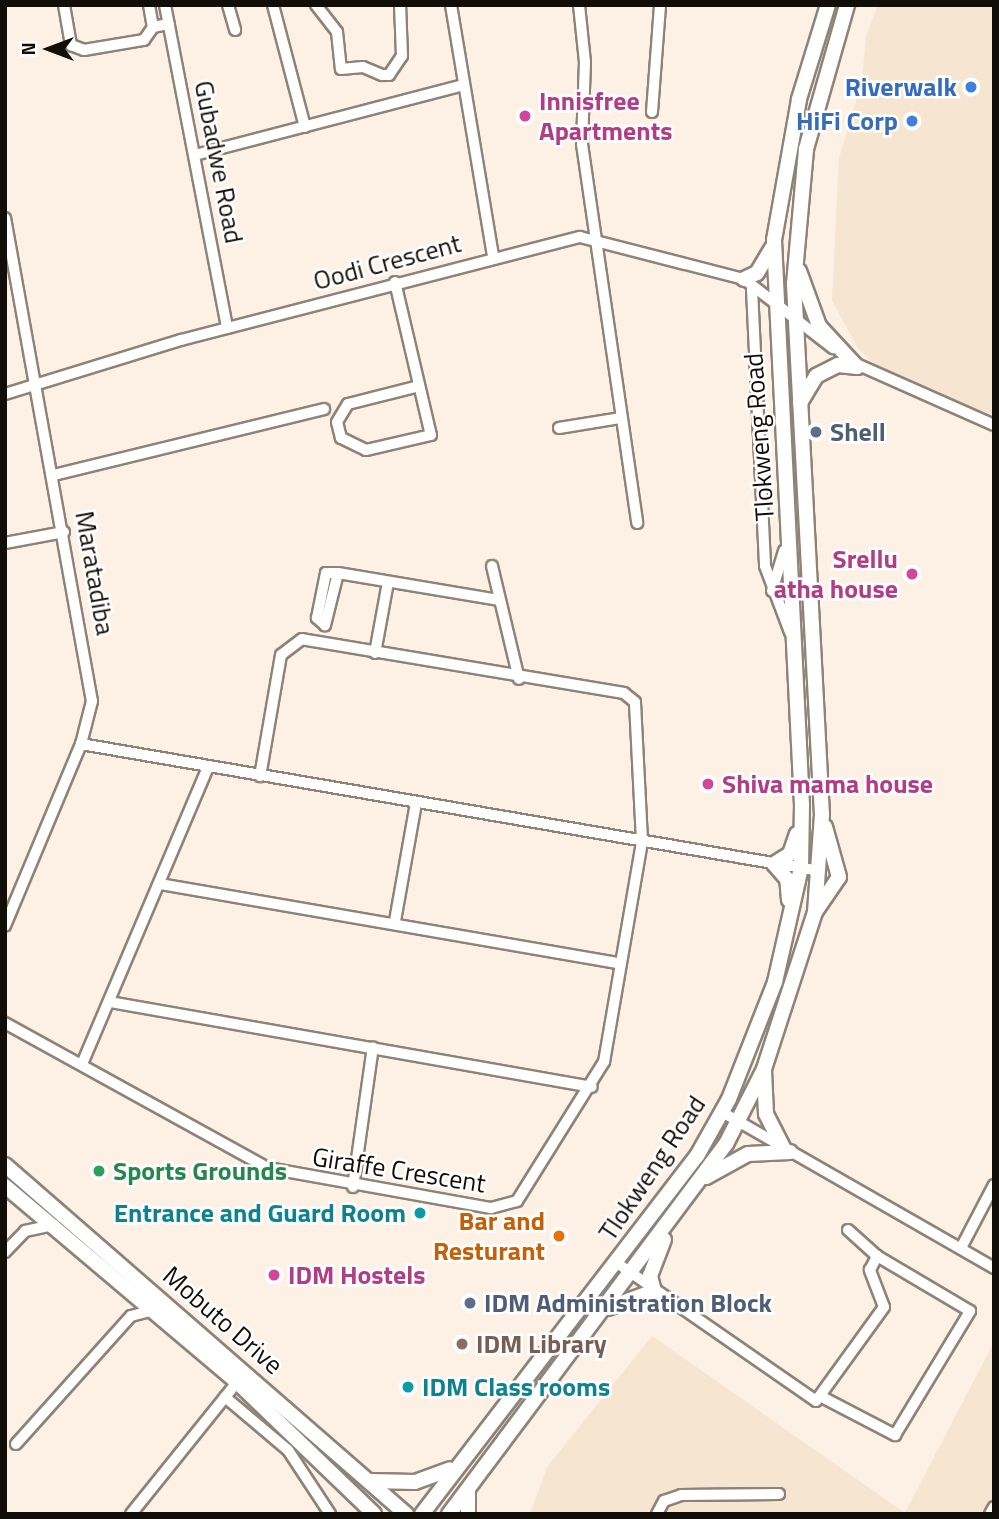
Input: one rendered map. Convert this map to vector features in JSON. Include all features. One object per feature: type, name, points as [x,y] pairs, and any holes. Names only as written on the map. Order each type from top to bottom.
[{"type":"main road","name":"Tlokweng Road","points":[[422,1514],[461,1456],[617,1263],[722,1112],[760,1029],[788,929],[801,868],[802,805],[798,662],[774,306],[774,240],[799,99],[828,5]]},
{"type":"main road","name":"Tlokweng Road","points":[[449,1514],[662,1235],[739,1122],[764,1069],[815,912],[822,815],[795,321],[796,261],[806,149],[847,5]]},
{"type":"main road","points":[[748,284],[766,263],[774,240]]},
{"type":"main road","points":[[796,261],[813,316],[857,366]]},
{"type":"main road","points":[[799,404],[816,376],[838,365],[857,366]]},
{"type":"main road","points":[[788,929],[789,885],[774,864],[793,848],[802,805]]},
{"type":"main road","points":[[815,912],[839,877],[822,815]]},
{"type":"main road","points":[[703,1178],[748,1154],[787,1150],[766,1114],[764,1069]]},
{"type":"main road","name":"Mobuto Drive","points":[[5,1165],[406,1514]]},
{"type":"main road","points":[[5,1186],[237,1382],[372,1513]]},
{"type":"main road","points":[[606,1309],[654,1291],[650,1276],[662,1235]]},
{"type":"main road","points":[[370,1481],[425,1480],[454,1467],[461,1456]]},
{"type":"main road","points":[[468,1491],[468,1514]]},
{"type":"street","points":[[64,5],[76,48],[144,40],[153,27],[169,24]]},
{"type":"street","points":[[149,5],[153,27]]},
{"type":"street","name":"Gubadwe Road","points":[[166,5],[227,328]]},
{"type":"street","points":[[228,5],[234,30]]},
{"type":"street","points":[[273,5],[305,127]]},
{"type":"street","points":[[316,5],[337,32],[341,69],[363,67],[389,75],[402,56],[400,5]]},
{"type":"street","points":[[451,5],[493,257]]},
{"type":"street","points":[[579,5],[585,62],[582,144],[638,523]]},
{"type":"street","points":[[652,112],[660,5]]},
{"type":"street","points":[[195,155],[463,85]]},
{"type":"street","name":"Maratadiba","points":[[5,218],[91,687],[80,744],[5,926]]},
{"type":"street","name":"Oodi Crescent","points":[[5,394],[36,387],[227,328],[569,237],[594,239],[748,284],[857,366],[994,425]]},
{"type":"street","points":[[396,282],[431,435],[366,450],[341,438],[337,422],[348,404],[419,386]]},
{"type":"street","points":[[748,284],[765,566],[798,662]]},
{"type":"street","points":[[54,475],[324,410]]},
{"type":"street","points":[[559,428],[621,418]]},
{"type":"street","points":[[772,591],[783,565],[788,506]]},
{"type":"street","points":[[5,543],[64,532]]},
{"type":"street","points":[[260,776],[281,655],[288,643],[302,639],[519,680],[492,566]]},
{"type":"street","points":[[338,573],[500,600]]},
{"type":"street","points":[[375,653],[388,582]]},
{"type":"street","name":"Giraffe Crescent","points":[[5,1023],[268,1168],[353,1187],[491,1208],[511,1205],[592,1087],[604,1062],[618,963],[642,841],[633,698],[519,680]]},
{"type":"street","points":[[80,744],[819,871]]},
{"type":"street","points":[[82,1064],[208,767]]},
{"type":"street","points":[[395,921],[416,803]]},
{"type":"street","points":[[160,884],[395,921],[618,963]]},
{"type":"street","points":[[110,1002],[592,1087]]},
{"type":"street","points":[[353,1187],[373,1047]]},
{"type":"street","points":[[722,1112],[994,1268]]},
{"type":"street","points":[[961,1248],[994,1185]]},
{"type":"street","points":[[25,1231],[29,1204]]},
{"type":"street","points":[[5,1252],[25,1231],[54,1225]]},
{"type":"street","points":[[820,1396],[895,1436],[970,1311],[877,1256],[848,1230]]},
{"type":"street","points":[[617,1263],[816,1401],[884,1307],[870,1270],[877,1256]]},
{"type":"street","points":[[131,1292],[131,1316]]},
{"type":"street","points":[[16,1444],[131,1316],[153,1310]]},
{"type":"street","points":[[131,1514],[237,1382]]},
{"type":"street","points":[[225,1397],[288,1450],[330,1514]]},
{"type":"street","points":[[657,1514],[664,1501],[681,1495],[779,1494]]},
{"type":"street","points":[[990,1514],[994,1507]]},
{"type":"shaded area","name":"Riverwalk","points":[[878,5],[994,5],[994,415],[885,375],[858,348],[832,301],[839,158],[862,82],[866,36]]},
{"type":"shaded area","points":[[652,1336],[906,1514],[530,1514],[547,1467]]},
{"type":"shaded area","points":[[994,1342],[994,1514],[907,1514],[906,1511]]},
{"type":"place","name":"Riverwalk","points":[[971,87]]},
{"type":"place","name":"Innisfree Apartments","points":[[525,116]]},
{"type":"place","name":"HiFi Corp","points":[[912,121]]},
{"type":"place","name":"Shell","points":[[816,432]]},
{"type":"place","name":"Srellu atha house","points":[[912,574]]},
{"type":"place","name":"Shiva mama house","points":[[708,784]]},
{"type":"place","name":"Sports Grounds","points":[[99,1171]]},
{"type":"place","name":"Entrance and Guard Room","points":[[420,1213]]},
{"type":"place","name":"Bar and Resturant","points":[[559,1236]]},
{"type":"place","name":"IDM Hostels","points":[[274,1275]]},
{"type":"place","name":"IDM Administration Block","points":[[470,1303]]},
{"type":"place","name":"IDM Library","points":[[462,1344]]},
{"type":"place","name":"IDM Class rooms","points":[[408,1387]]}]
